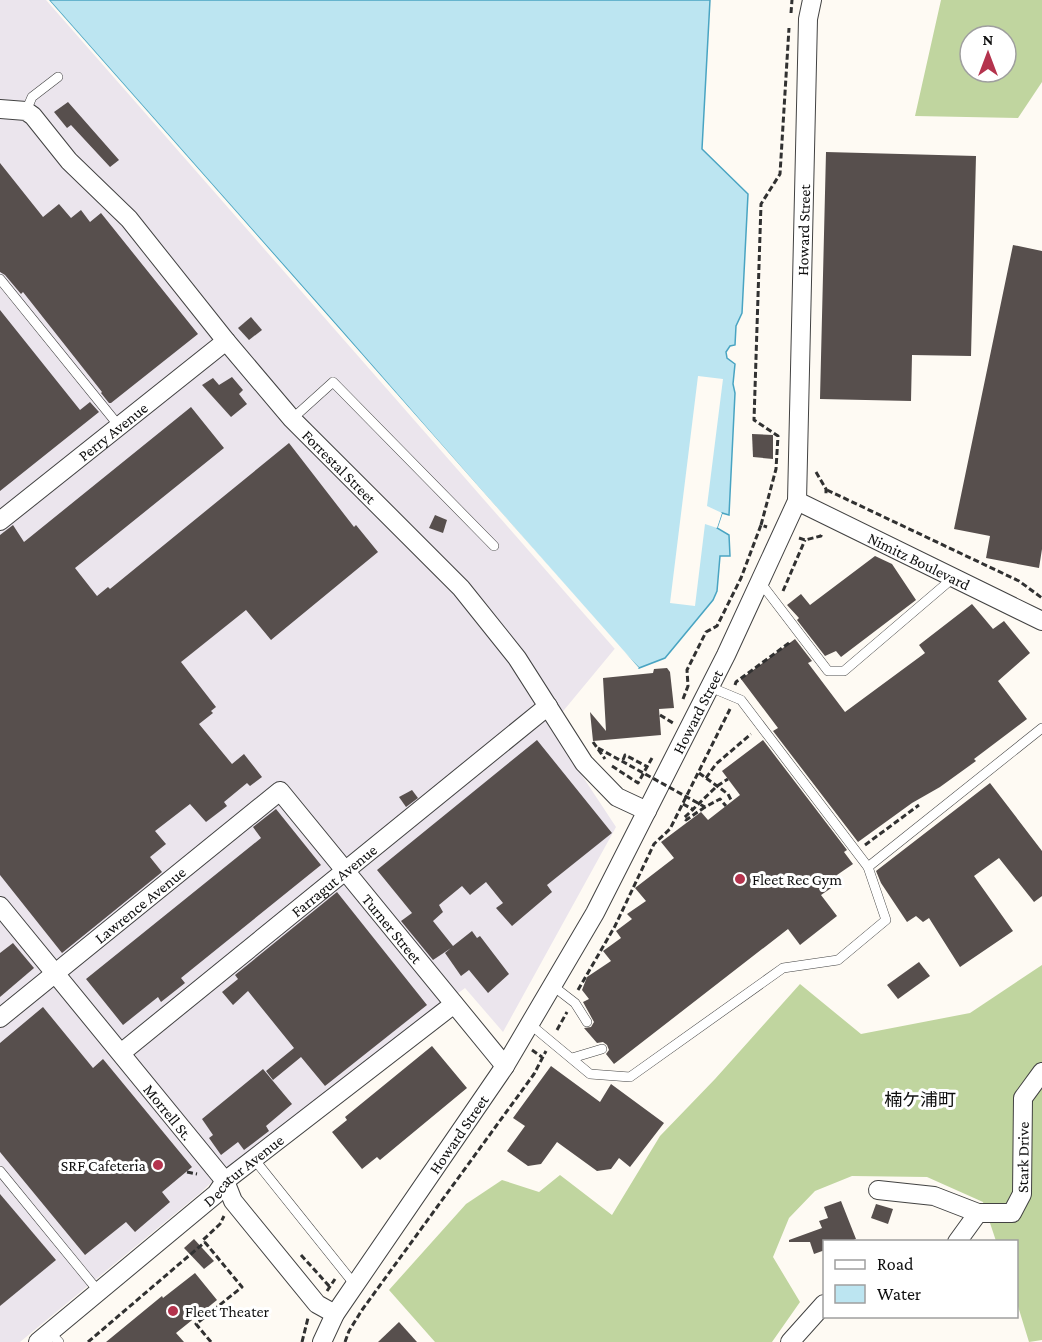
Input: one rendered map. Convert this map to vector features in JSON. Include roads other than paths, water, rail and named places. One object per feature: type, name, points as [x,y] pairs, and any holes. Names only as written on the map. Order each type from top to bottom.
[{"type":"street","name":"Howard Street","points":[[322,1342],[335,1314],[355,1284],[506,1066],[595,913],[710,687],[797,501],[808,19],[812,0]]},
{"type":"street","points":[[0,109],[29,113]]},
{"type":"street","name":"Forrestal Street","points":[[29,113],[69,161],[129,219],[292,419],[461,588],[517,658],[531,670],[548,706],[584,763],[617,797],[646,811]]},
{"type":"street","name":"Perry Avenue","points":[[0,521],[226,340]]},
{"type":"street","name":"Nimitz Boulevard","points":[[797,501],[1042,621]]},
{"type":"street","name":"Farragut Avenue","points":[[121,1053],[548,706]]},
{"type":"street","name":"Turner Street","points":[[280,791],[506,1066]]},
{"type":"street","name":"Lawrence Avenue","points":[[0,1018],[280,791]]},
{"type":"street","name":"Morrell St.","points":[[0,906],[225,1180],[233,1201],[317,1304],[335,1314]]},
{"type":"street","name":"Decatur Avenue","points":[[49,1339],[99,1292],[216,1194],[225,1180],[454,1004]]},
{"type":"street","name":"Stark Drive","points":[[978,1213],[1012,1214],[1022,1194],[1023,1098],[1042,1072]]},
{"type":"street","points":[[878,1190],[934,1196],[978,1213],[958,1240]]},
{"type":"street","points":[[790,1342],[823,1306]]},
{"type":"lane","points":[[29,113],[32,97],[58,76]]},
{"type":"lane","points":[[1,282],[119,426]]},
{"type":"lane","points":[[292,419],[333,382],[494,546]]},
{"type":"lane","points":[[760,582],[828,671],[844,671],[953,578]]},
{"type":"lane","points":[[531,1025],[590,1074],[630,1077],[783,968],[838,960],[886,920],[868,867],[741,700],[710,687]]},
{"type":"lane","points":[[868,867],[1042,728]]},
{"type":"lane","points":[[553,987],[575,1003],[587,1022]]},
{"type":"lane","points":[[572,1058],[602,1049]]},
{"type":"lane","points":[[254,1159],[355,1284]]},
{"type":"lane","points":[[0,1171],[99,1292]]},
{"type":"water","points":[[49,0],[710,0],[702,149],[748,194],[742,313],[736,326],[735,345],[730,346],[726,352],[727,358],[735,364],[729,515],[722,513],[717,528],[729,535],[730,556],[720,556],[717,591],[713,600],[665,658],[639,668],[617,646]]},
{"type":"place","name":"Fleet Rec Gym","points":[[740,879]]},
{"type":"place","name":"SRF Cafeteria","points":[[158,1165]]},
{"type":"place","name":"Fleet Theater","points":[[173,1311]]},
{"type":"district","name":"楠ケ浦町","points":[[920,1100]]}]
